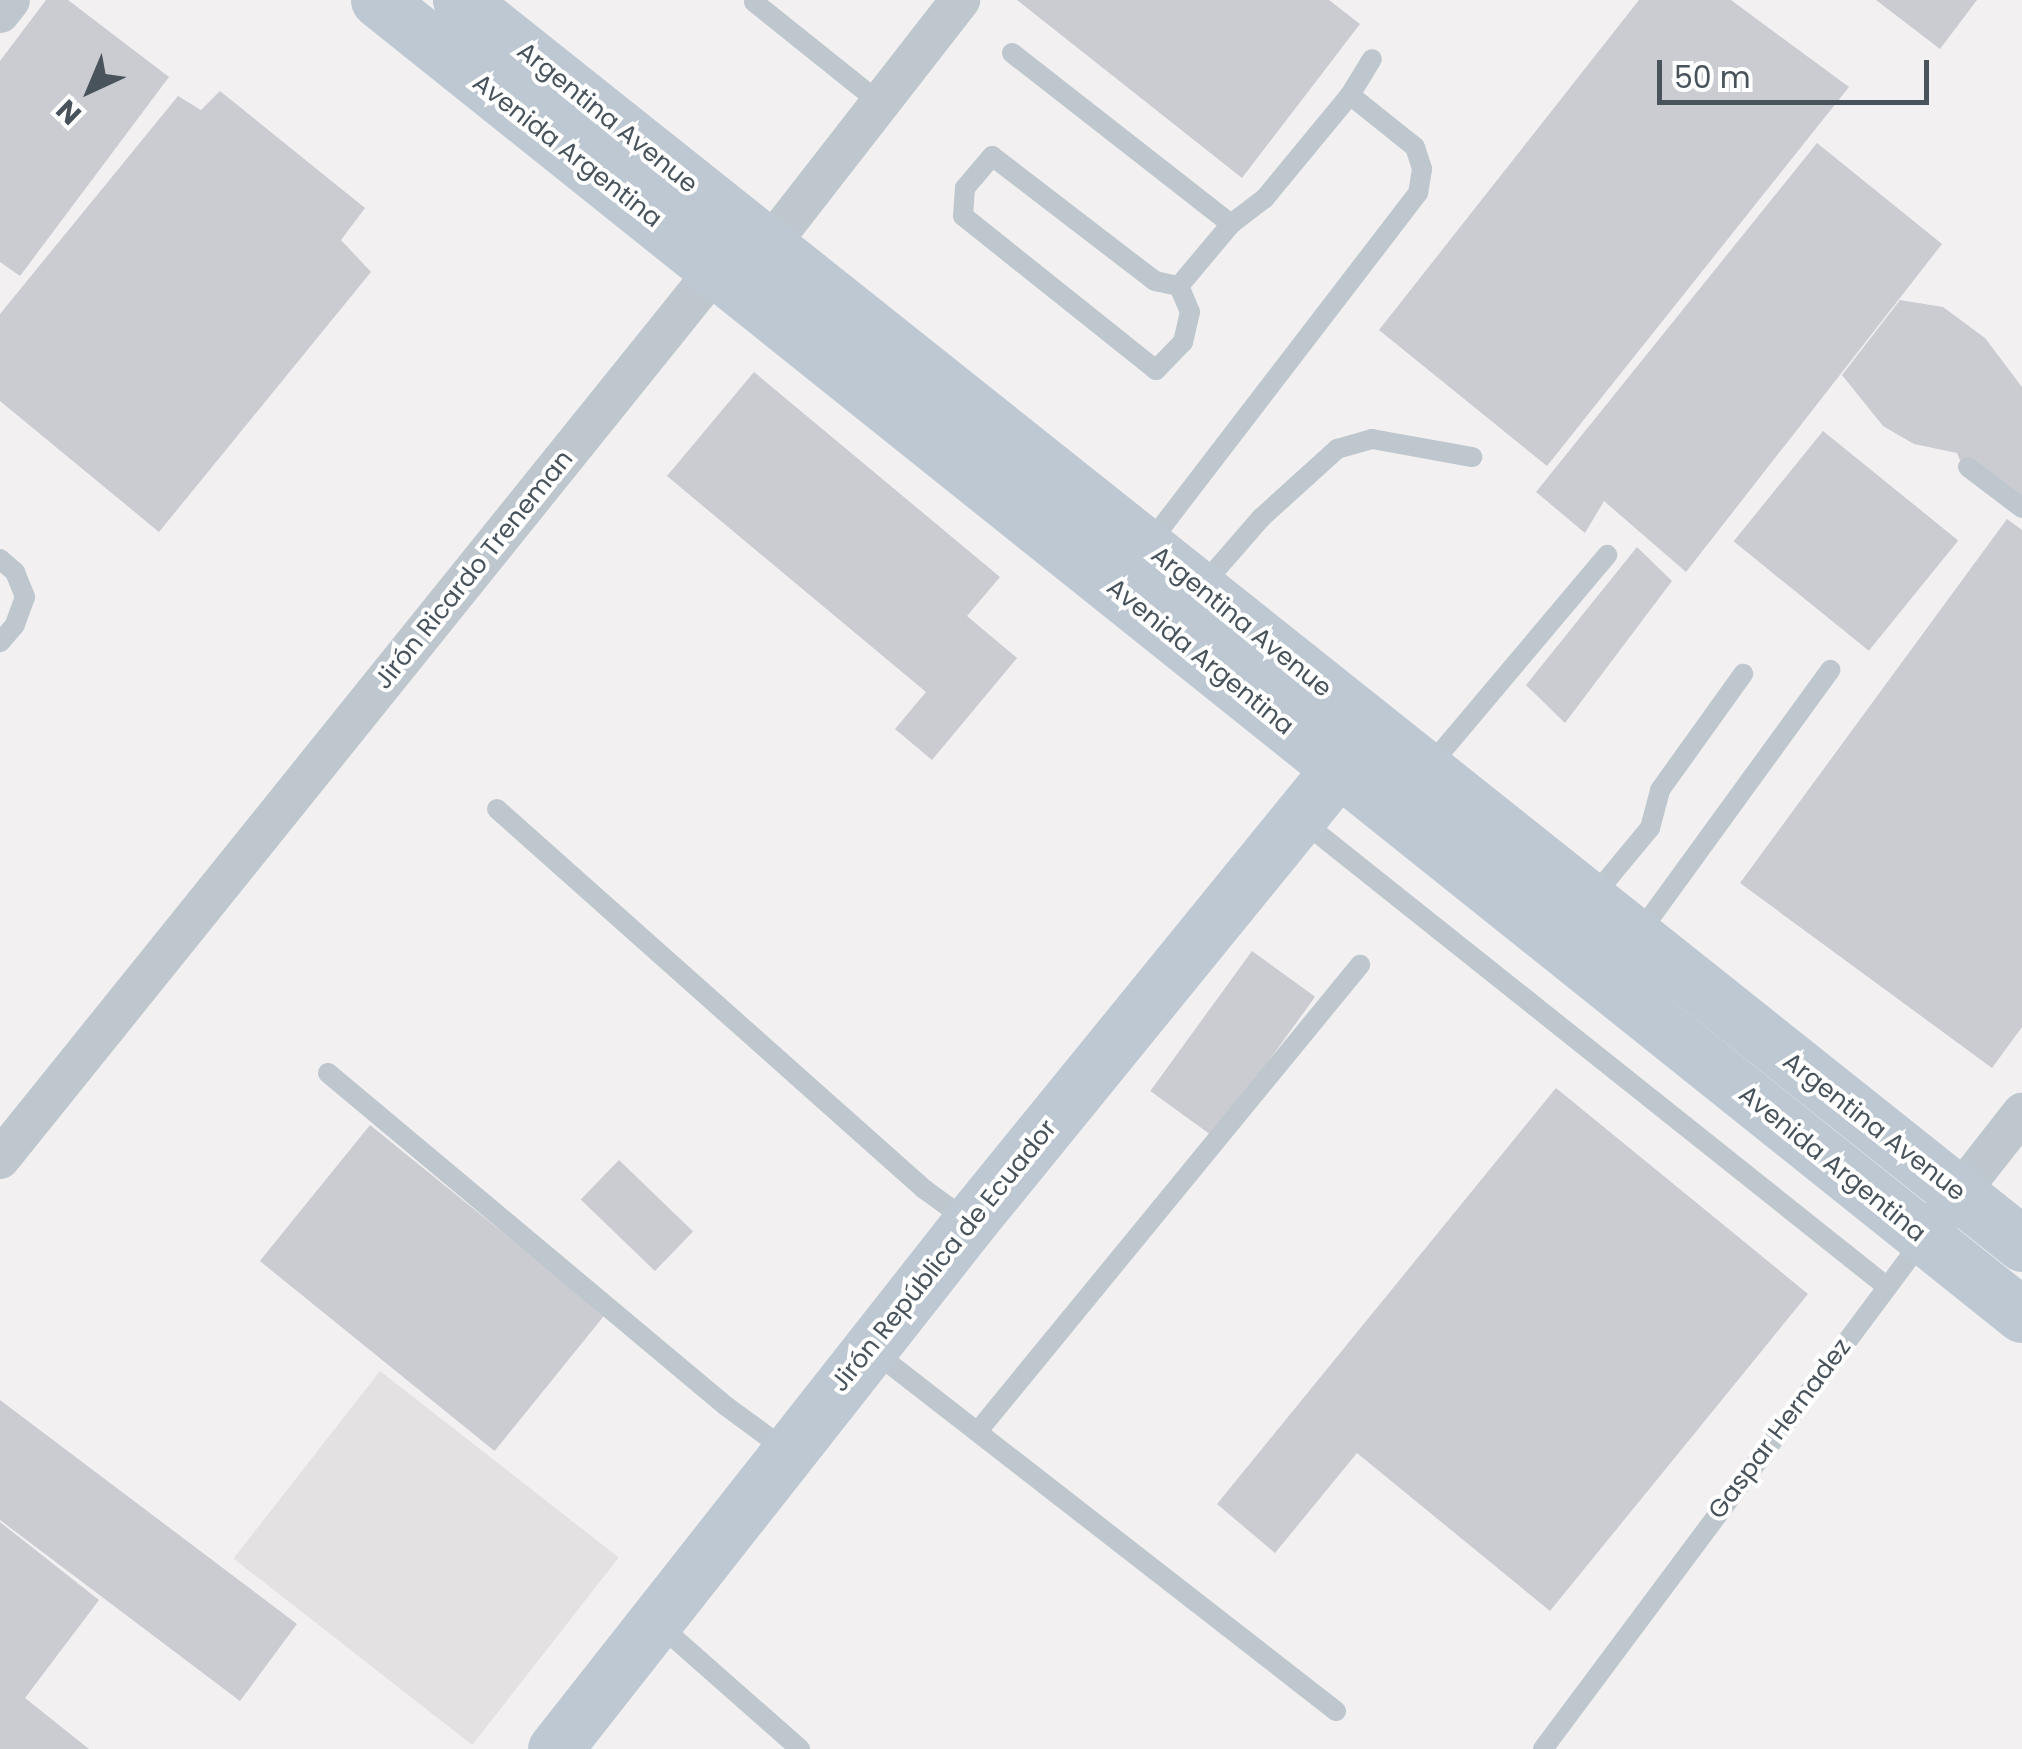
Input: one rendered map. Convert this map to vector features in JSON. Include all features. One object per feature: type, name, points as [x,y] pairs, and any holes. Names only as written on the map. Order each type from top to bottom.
[{"type":"main road","name":"Avenida Argentina","points":[[378,0],[716,269],[1356,748],[1924,1238],[2022,1315]]},
{"type":"main road","name":"Argentina Avenue","points":[[460,0],[1200,588],[1356,748],[1426,771],[2022,1244]]},
{"type":"main road","name":"Jirón República de Ecuador","points":[[555,1749],[969,1223],[1356,748]]},
{"type":"street","points":[[0,13],[10,0]]},
{"type":"street","name":"Jirón Ricardo Treneman","points":[[0,1160],[716,269],[768,247],[960,0]]},
{"type":"street","name":"Gaspar Hernadez","points":[[1924,1238],[2022,1113]]},
{"type":"lane","points":[[754,2],[880,102]]},
{"type":"lane","points":[[1012,52],[1231,224]]},
{"type":"lane","points":[[1179,286],[1231,224],[1276,186],[1350,95],[1372,59]]},
{"type":"lane","points":[[1148,546],[1418,193],[1422,169],[1415,146],[1350,95]]},
{"type":"lane","points":[[992,156],[1155,281],[1179,286],[1190,312],[1183,342],[1156,370],[963,216],[965,188],[992,156]]},
{"type":"lane","points":[[1200,588],[1260,518],[1336,449],[1372,439],[1472,457]]},
{"type":"lane","points":[[1968,467],[2022,508]]},
{"type":"lane","points":[[1426,771],[1607,555]]},
{"type":"lane","points":[[0,559],[15,572],[25,597],[14,625],[0,642]]},
{"type":"lane","points":[[1636,938],[1693,853],[1830,670]]},
{"type":"lane","points":[[1589,901],[1650,828],[1660,790],[1743,674]]},
{"type":"lane","points":[[497,809],[924,1189],[969,1223]]},
{"type":"lane","points":[[1299,819],[1886,1286]]},
{"type":"lane","points":[[978,1431],[1360,964]]},
{"type":"lane","points":[[328,1073],[726,1406],[789,1452]]},
{"type":"lane","name":"Gaspar Hernadez","points":[[1543,1749],[1924,1238]]},
{"type":"lane","points":[[870,1348],[1336,1711]]},
{"type":"lane","points":[[656,1622],[800,1749]]},
{"type":"shaded area","points":[[380,1371],[619,1558],[472,1745],[233,1559]]},
{"type":"building","points":[[46,0],[68,0],[169,77],[20,276],[0,262],[0,61]]},
{"type":"building","points":[[1017,0],[1329,0],[1360,24],[1242,178]]},
{"type":"building","points":[[1639,0],[1731,0],[1849,87],[1547,466],[1379,330]]},
{"type":"building","points":[[1876,0],[1977,0],[1940,49]]},
{"type":"building","points":[[220,91],[365,208],[341,240],[371,272],[159,532],[0,401],[0,314],[178,96],[201,110]]},
{"type":"building","points":[[1817,143],[1942,244],[1686,572],[1604,501],[1585,533],[1536,492]]},
{"type":"building","points":[[1900,300],[1943,307],[1985,338],[2022,387],[2022,512],[1962,465],[1957,453],[1914,444],[1883,426],[1842,375]]},
{"type":"building","points":[[754,372],[1000,577],[967,616],[1017,658],[932,760],[895,729],[926,692],[667,476]]},
{"type":"building","points":[[1823,431],[1958,541],[1869,651],[1734,541]]},
{"type":"building","points":[[2007,519],[2022,530],[2022,1027],[1992,1068],[1740,883]]},
{"type":"building","points":[[1637,547],[1672,581],[1565,723],[1526,685]]},
{"type":"building","points":[[1252,951],[1315,997],[1213,1137],[1150,1091]]},
{"type":"building","points":[[1556,1088],[1808,1294],[1550,1611],[1357,1453],[1275,1553],[1217,1504]]},
{"type":"building","points":[[370,1125],[605,1315],[495,1451],[260,1261]]},
{"type":"building","points":[[619,1160],[693,1232],[655,1271],[581,1200]]},
{"type":"building","points":[[0,1400],[297,1624],[240,1701],[0,1520]]},
{"type":"building","points":[[0,1522],[99,1600],[25,1698],[89,1749],[0,1749]]}]
